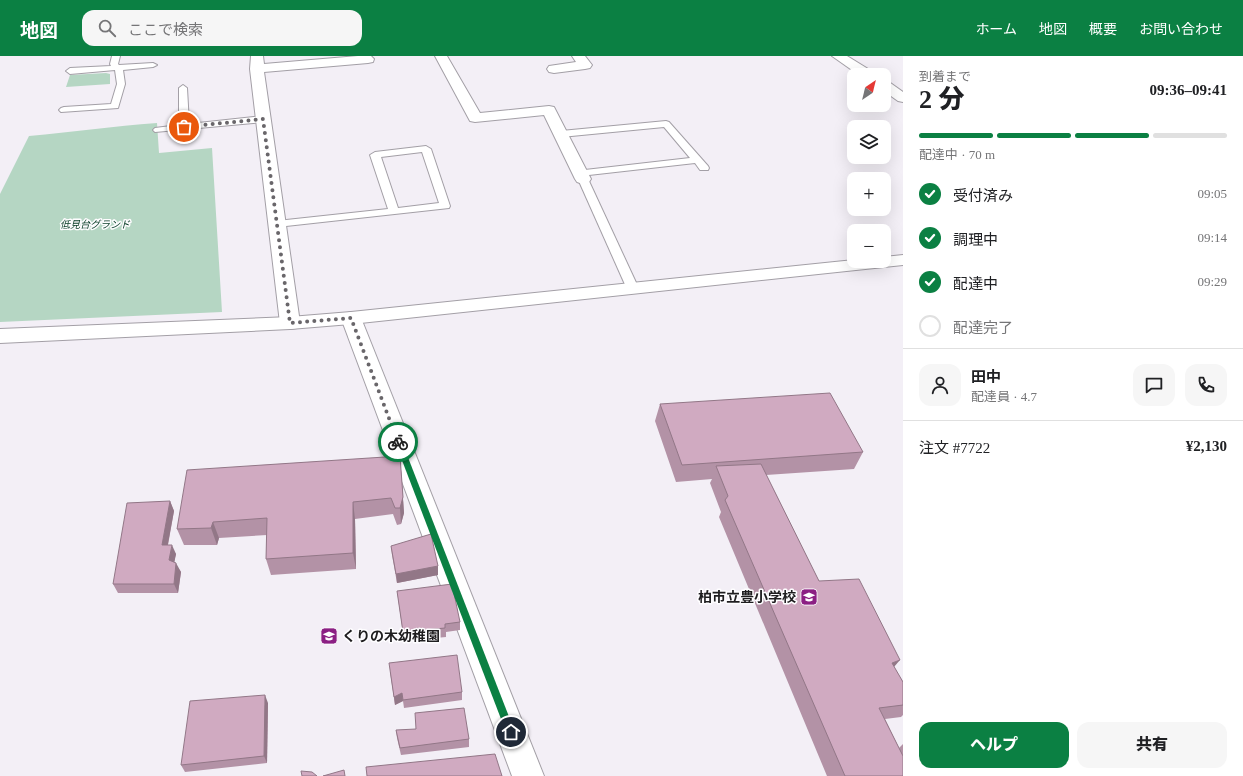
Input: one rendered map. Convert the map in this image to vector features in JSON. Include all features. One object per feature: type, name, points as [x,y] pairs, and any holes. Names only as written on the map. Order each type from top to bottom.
[{"type":"street","points":[[441,56],[474,118],[549,110],[581,176]]},
{"type":"street","points":[[554,69],[585,65],[578,56]]},
{"type":"street","points":[[838,56],[857,68]]},
{"type":"street","points":[[290,323],[257,62],[368,59]]},
{"type":"street","points":[[891,90],[903,98]]},
{"type":"street","points":[[0,336],[290,323],[351,318],[903,260]]},
{"type":"street","points":[[351,318],[528,776]]},
{"type":"lane","points":[[64,110],[115,106],[122,79],[119,68],[114,64],[116,56]]},
{"type":"lane","points":[[70,71],[153,65]]},
{"type":"lane","points":[[183,88],[184,127]]},
{"type":"lane","points":[[158,130],[263,119]]},
{"type":"lane","points":[[561,134],[666,124],[704,168]]},
{"type":"lane","points":[[277,224],[394,212],[445,206],[426,149],[375,154],[394,212]]},
{"type":"lane","points":[[633,289],[581,176],[697,160]]},
{"type":"green space","points":[[110,74],[110,84],[66,87],[70,75]]},
{"type":"green space","name":"低見台グランド","points":[[157,123],[159,153],[212,148],[222,312],[0,322],[0,194],[29,136]]},
{"type":"building","points":[[830,393],[863,452],[682,465],[660,404]]},
{"type":"building","points":[[400,456],[403,497],[400,508],[395,508],[391,498],[353,502],[353,553],[266,559],[267,518],[213,522],[211,528],[177,529],[187,470]]},
{"type":"building","points":[[761,464],[819,581],[859,579],[900,660],[892,663],[903,682],[903,705],[879,708],[903,756],[903,776],[845,776],[725,500],[728,496],[716,466]]},
{"type":"building","points":[[170,501],[162,545],[172,545],[169,560],[176,563],[174,584],[113,584],[127,503]]},
{"type":"building","points":[[431,534],[438,566],[396,574],[391,546]]},
{"type":"building","points":[[452,584],[460,622],[445,624],[445,628],[403,632],[397,591]]},
{"type":"building","points":[[457,655],[462,692],[403,700],[402,693],[394,697],[389,663]]},
{"type":"building","points":[[265,695],[264,756],[181,765],[190,701]]},
{"type":"building","points":[[464,708],[469,739],[400,748],[396,730],[416,729],[415,713]]},
{"type":"building","points":[[495,754],[502,776],[367,776],[366,767]]},
{"type":"building","points":[[344,770],[345,776],[323,776]]},
{"type":"building","points":[[301,771],[312,772],[317,776],[302,776]]},
{"type":"way so far","points":[[184,127],[263,119],[290,323],[351,318],[398,442]]},
{"type":"place","name":"柏市立豊小学校","points":[[809,597]]},
{"type":"place","name":"くりの木幼稚園","points":[[329,636]]},
{"type":"route","points":[[398,442],[511,732]]}]
